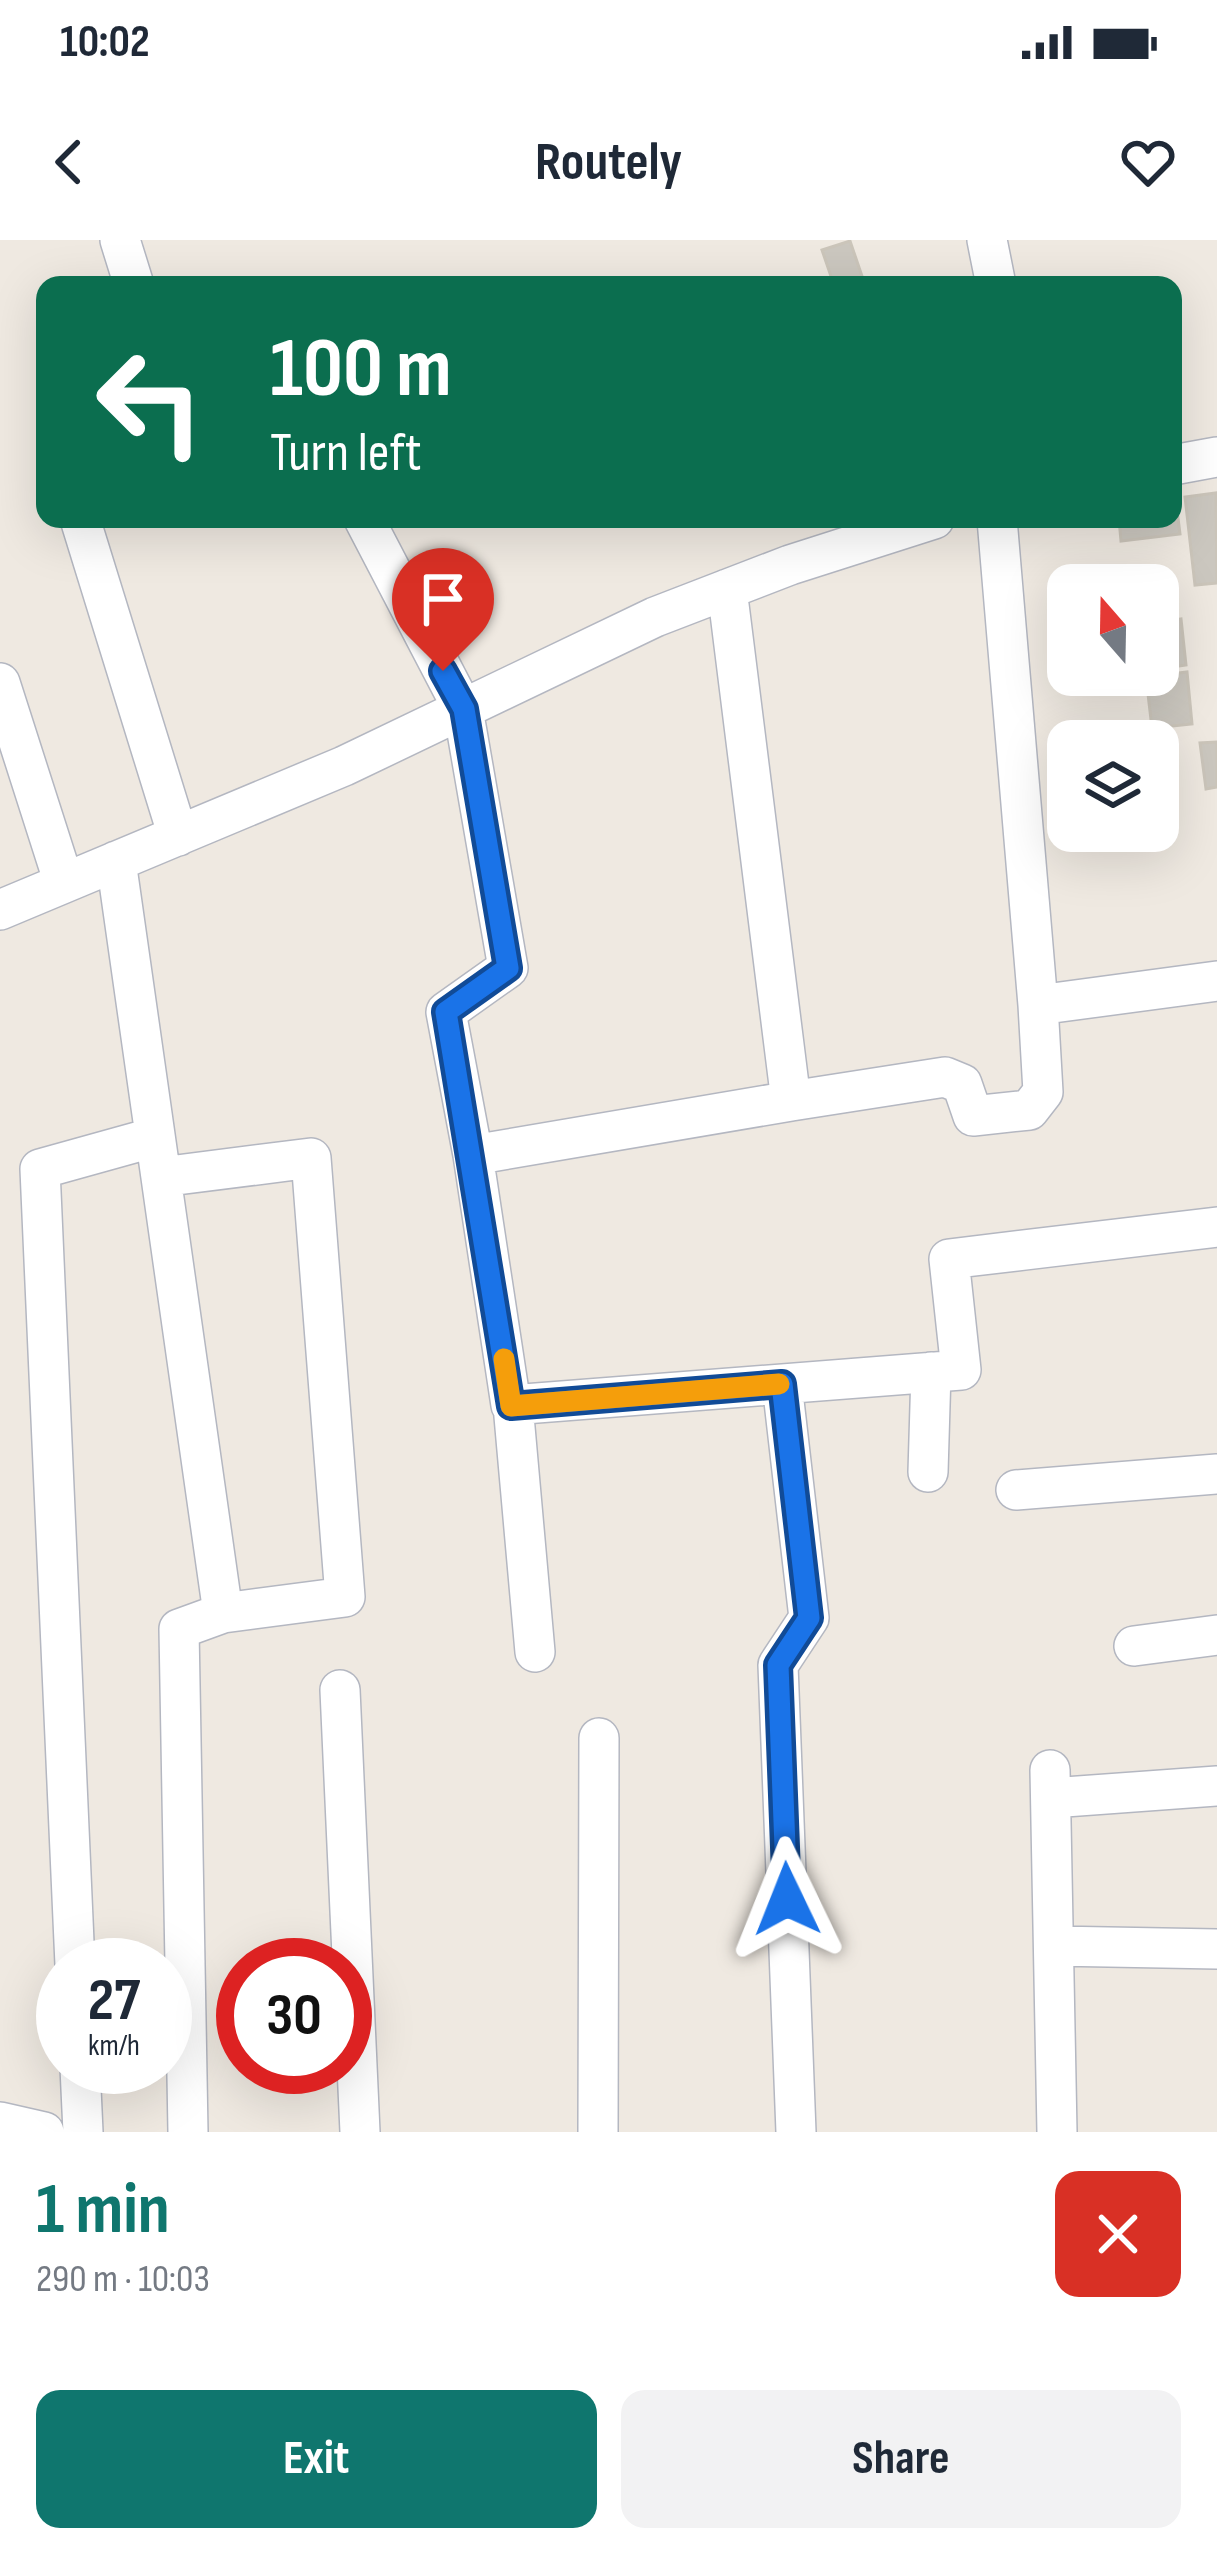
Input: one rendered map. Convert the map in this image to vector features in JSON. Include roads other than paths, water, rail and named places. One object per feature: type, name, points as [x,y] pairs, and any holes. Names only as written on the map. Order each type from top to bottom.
[{"type":"street","points":[[120,240],[131,276]]},
{"type":"street","points":[[987,240],[994,276]]},
{"type":"street","points":[[1182,464],[1217,458]]},
{"type":"street","points":[[83,528],[178,836]]},
{"type":"street","points":[[369,528],[464,709],[508,968],[446,1012],[513,1405],[535,1652]]},
{"type":"street","points":[[0,910],[464,709],[655,617],[907,528]]},
{"type":"street","points":[[473,1155],[945,1077],[962,1084],[973,1116],[1029,1111],[1043,1092],[998,528]]},
{"type":"street","points":[[727,589],[791,1101]]},
{"type":"street","points":[[0,682],[64,884]]},
{"type":"street","points":[[116,862],[223,1613]]},
{"type":"street","points":[[1038,1005],[1217,981]]},
{"type":"street","points":[[74,1938],[40,1169],[155,1137]]},
{"type":"street","points":[[161,1177],[311,1158],[345,1597],[223,1613],[179,1629],[188,2132]]},
{"type":"street","points":[[513,1405],[961,1370],[949,1258],[1217,1227]]},
{"type":"street","points":[[928,1472],[931,1372]]},
{"type":"street","points":[[782,1384],[809,1618],[778,1665],[796,2132]]},
{"type":"street","points":[[1016,1490],[1217,1474]]},
{"type":"street","points":[[1134,1646],[1217,1635]]},
{"type":"street","points":[[340,1690],[360,2132]]},
{"type":"street","points":[[598,1738],[598,2132]]},
{"type":"street","points":[[1057,2132],[1051,1784],[1217,1786]]},
{"type":"street","points":[[1054,1946],[1217,1949]]},
{"type":"street","points":[[81,2094],[83,2132]]},
{"type":"street","points":[[0,2122],[44,2132]]}]
